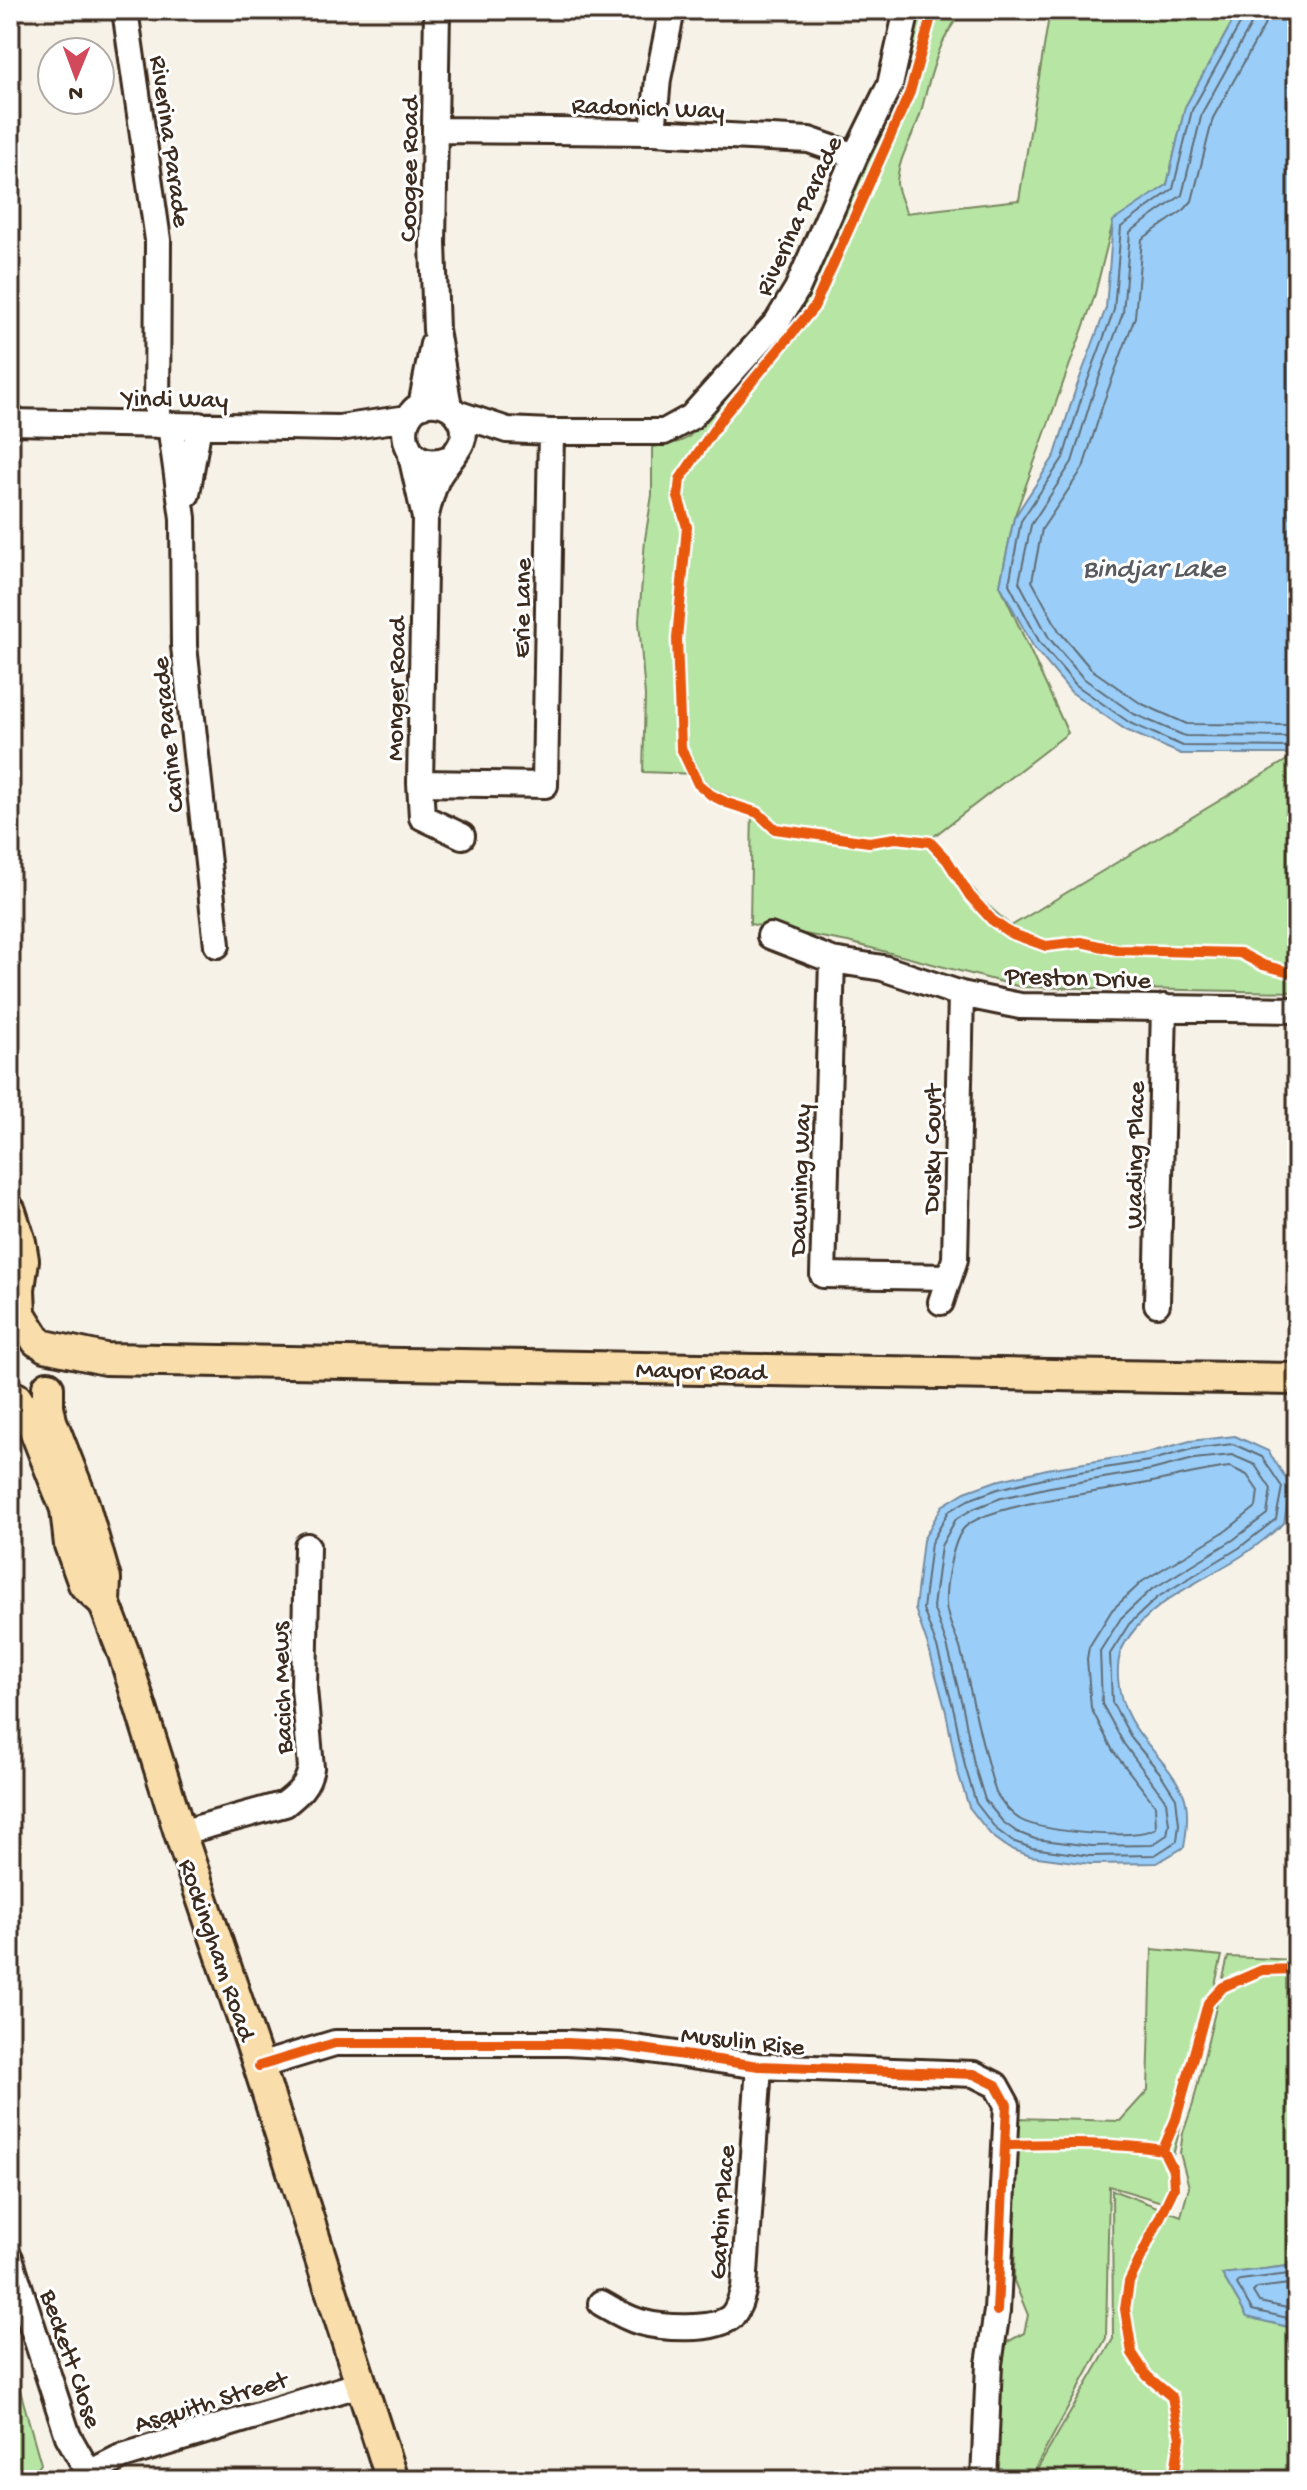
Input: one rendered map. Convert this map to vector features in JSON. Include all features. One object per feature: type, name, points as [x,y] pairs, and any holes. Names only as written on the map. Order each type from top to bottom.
[{"type":"main road","points":[[10,1211],[23,1260],[20,1314],[31,1343]]},
{"type":"main road","name":"Mayor Road","points":[[31,1343],[105,1359],[1297,1379]]},
{"type":"main road","name":"Rockingham Road","points":[[31,1343],[54,1361],[48,1406],[51,1421],[83,1503],[105,1579],[104,1602],[124,1654],[392,2480]]},
{"type":"main road","name":"Mayor Road","points":[[13,1396],[34,1397],[50,1382],[105,1359]]},
{"type":"main road","name":"Rockingham Road","points":[[13,1396],[34,1427],[66,1509],[70,1545],[84,1584],[104,1602]]},
{"type":"street","name":"Riverina Parade","points":[[125,10],[158,240],[163,425]]},
{"type":"street","name":"Coogee Road","points":[[437,10],[433,243],[436,330],[453,410]]},
{"type":"street","points":[[653,132],[658,79],[672,10]]},
{"type":"street","name":"Riverina Parade","points":[[691,417],[777,322],[797,289],[890,85],[907,10]]},
{"type":"street","name":"Radonich Way","points":[[436,130],[653,132],[809,140],[855,156]]},
{"type":"street","name":"Coogee Road","points":[[411,429],[436,330]]},
{"type":"street","name":"Yindi Way","points":[[507,430],[440,462],[428,462],[418,458],[411,429],[430,403],[507,430],[664,432],[691,417]]},
{"type":"street","points":[[453,410],[464,430],[463,441],[454,454]]},
{"type":"street","name":"Yindi Way","points":[[10,422],[411,429]]},
{"type":"street","name":"Carine Parade","points":[[163,425],[183,518]]},
{"type":"street","name":"Carine Parade","points":[[199,425],[183,518],[184,646],[217,945]]},
{"type":"street","name":"Monger Road","points":[[411,429],[425,518],[422,817],[462,836]]},
{"type":"street","name":"Erie Lane","points":[[420,783],[545,785],[551,432]]},
{"type":"street","name":"Monger Road","points":[[425,518],[437,480],[454,454]]},
{"type":"street","name":"Preston Drive","points":[[770,936],[832,960],[883,968],[961,994],[1020,1006],[1297,1010]]},
{"type":"street","name":"Dawning Way","points":[[832,960],[823,1275],[949,1277]]},
{"type":"street","name":"Dusky Court","points":[[941,1302],[955,1259],[961,994]]},
{"type":"street","name":"Wading Place","points":[[1157,1304],[1164,1007]]},
{"type":"street","name":"Bacich Mews","points":[[180,1833],[285,1804],[309,1779],[311,1768],[304,1688],[307,1546]]},
{"type":"street","name":"Musulin Rise","points":[[259,2066],[335,2043],[567,2043],[622,2046],[759,2066],[974,2074],[996,2085],[1007,2105],[997,2311],[989,2364],[984,2480]]},
{"type":"street","name":"Garbin Place","points":[[601,2303],[643,2323],[705,2328],[732,2316],[744,2288],[759,2066]]},
{"type":"street","name":"Beckett Close","points":[[10,2258],[17,2305],[85,2476]]},
{"type":"street","name":"Asquith Street","points":[[85,2476],[123,2456],[361,2384]]},
{"type":"green space","points":[[916,10],[966,10],[942,43],[918,121],[900,164],[897,186],[906,213],[1019,200],[1050,10],[1239,10],[1185,107],[1167,185],[1113,222],[1094,298],[1014,518],[1000,585],[1068,733],[933,837],[983,901],[1011,926],[1297,754],[1297,992],[1021,987],[848,942],[750,924],[752,806],[717,791],[696,774],[643,772],[645,696],[639,621],[645,539],[652,495],[652,447],[677,443],[689,437],[792,318]]},
{"type":"green space","points":[[1152,1949],[1222,1956],[1173,2156],[1178,2175],[1177,2192],[1172,2205],[1109,2186],[1106,2338],[1029,2480],[994,2480],[1000,2346],[1024,2333],[1028,2315],[1014,2281],[1017,2118],[1120,2121],[1148,2090]]},
{"type":"green space","points":[[1228,1957],[1297,1960],[1297,2265],[1222,2274],[1247,2317],[1297,2329],[1297,2480],[1031,2480],[1113,2339],[1112,2190],[1181,2216],[1189,2187],[1180,2153],[1183,2133],[1193,2104]]},
{"type":"green space","points":[[10,2355],[41,2464],[29,2480],[10,2480]]},
{"type":"water","name":"Bindjar Lake","points":[[1239,10],[1297,10],[1297,754],[1181,754],[1126,730],[1071,692],[1034,648],[1000,585],[1014,518],[1055,455],[1106,308],[1113,221],[1167,185],[1185,107]]},
{"type":"water","points":[[1235,1436],[1268,1451],[1291,1486],[1284,1523],[1246,1553],[1185,1589],[1146,1617],[1123,1646],[1118,1663],[1118,1678],[1126,1712],[1183,1793],[1187,1805],[1184,1847],[1157,1863],[1090,1864],[1030,1856],[1009,1848],[991,1835],[969,1807],[957,1769],[946,1712],[915,1609],[923,1540],[942,1506],[965,1492],[996,1481],[1047,1469],[1147,1453],[1190,1441]]},
{"type":"water","points":[[1297,2265],[1297,2329],[1247,2317],[1222,2274]]},
{"type":"cycle path","points":[[933,10],[910,92],[814,307],[724,415],[680,479],[678,497],[687,527],[677,639],[681,748],[698,784],[727,803],[758,813],[775,829],[869,842],[896,838],[930,842],[947,860],[970,896],[992,920],[1010,933],[1046,946],[1081,942],[1117,950],[1240,953],[1263,965],[1297,974]]},
{"type":"cycle path","points":[[1174,2480],[1180,2437],[1172,2397],[1147,2376],[1132,2353],[1125,2309],[1129,2282],[1174,2188],[1173,2170],[1163,2150],[1176,2119],[1208,2003],[1223,1987],[1262,1970],[1297,1969]]},
{"type":"cycle path","points":[[259,2066],[335,2043],[567,2043],[622,2046],[759,2066],[974,2074],[996,2085],[1007,2105],[997,2311]]},
{"type":"cycle path","points":[[1005,2145],[1104,2145],[1163,2150]]}]
